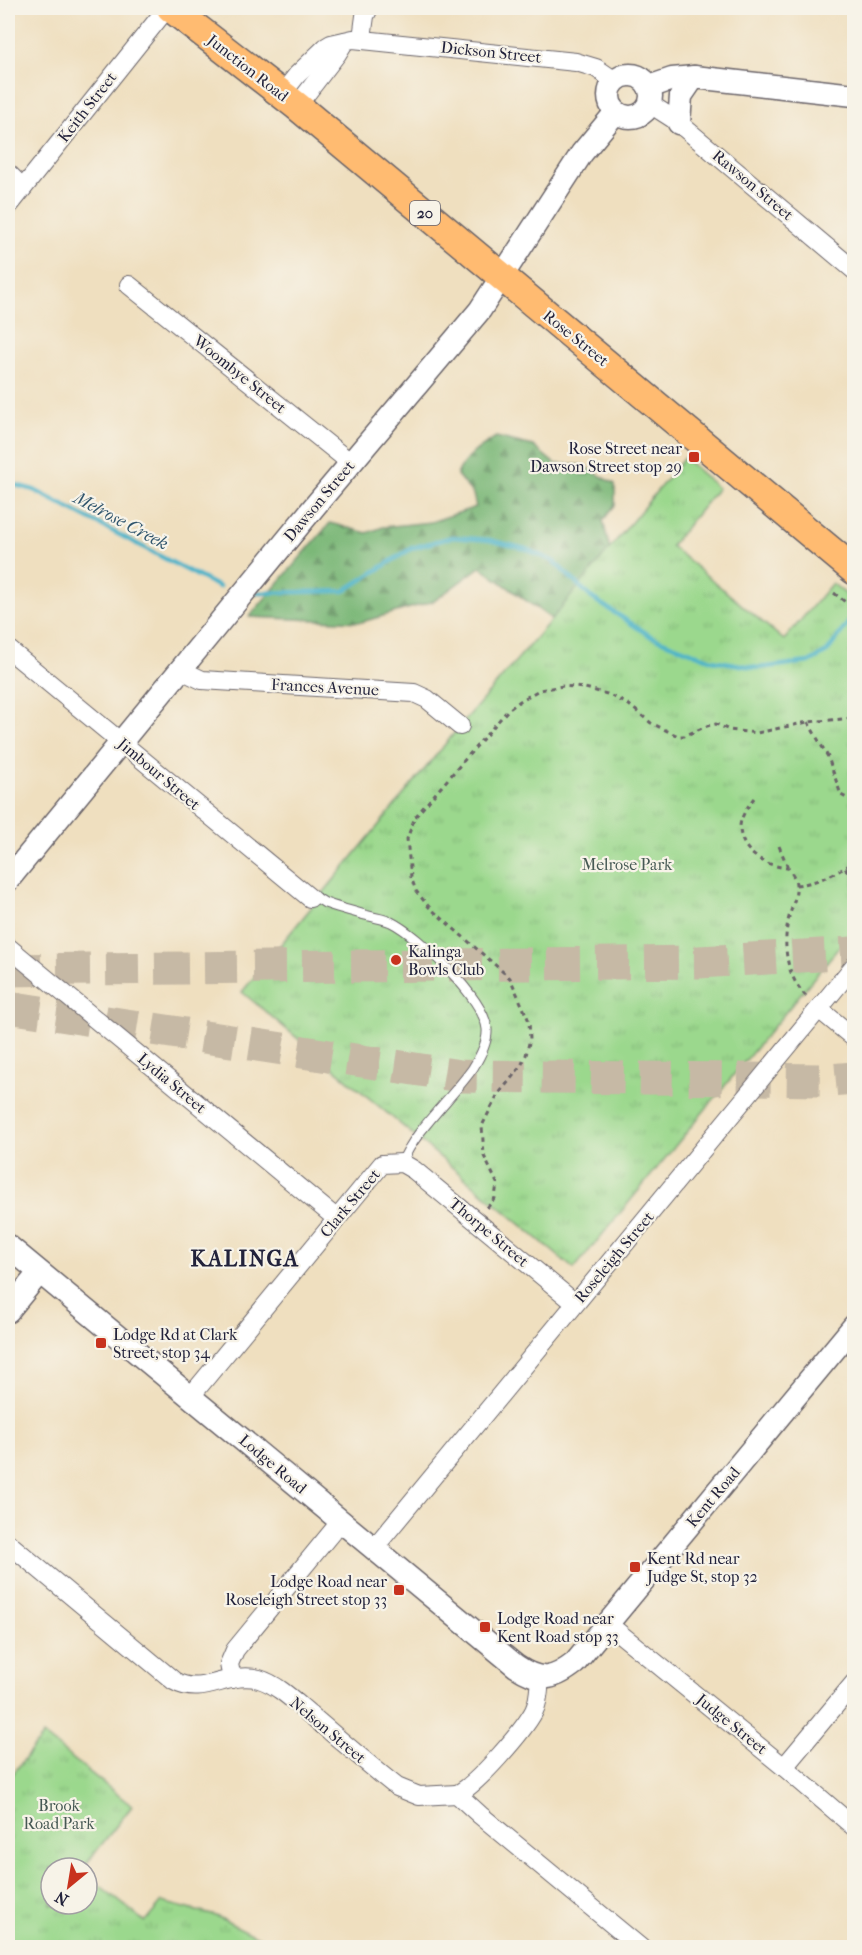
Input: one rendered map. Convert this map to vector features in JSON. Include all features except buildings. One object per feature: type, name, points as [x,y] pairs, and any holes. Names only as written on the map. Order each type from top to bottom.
[{"type":"main road","name":"Junction Road","points":[[169,8],[289,100]]},
{"type":"main road","name":"Rose Street","points":[[289,100],[855,570]]},
{"type":"street","name":"Keith Street","points":[[8,207],[169,8]]},
{"type":"street","points":[[289,100],[353,39],[369,8]]},
{"type":"street","name":"Dickson Street","points":[[353,39],[576,62],[596,68],[615,81]]},
{"type":"street","points":[[627,75],[640,77],[649,95],[646,110],[635,117],[616,112],[609,100],[609,93],[615,81],[627,75]]},
{"type":"street","points":[[649,95],[672,79],[694,77],[855,95]]},
{"type":"street","points":[[679,123],[681,96],[694,77]]},
{"type":"street","name":"Rawson Street","points":[[649,95],[679,123],[855,270]]},
{"type":"street","name":"Dawson Street","points":[[8,880],[480,310],[503,278],[582,153],[616,112]]},
{"type":"street","points":[[8,173],[23,188]]},
{"type":"street","name":"Woombye Street","points":[[129,285],[351,463]]},
{"type":"street","name":"Jimbour Street","points":[[8,649],[310,898]]},
{"type":"street","name":"Frances Avenue","points":[[180,670],[201,680],[414,693],[428,699],[460,726]]},
{"type":"street","name":"Lydia Street","points":[[8,946],[337,1219]]},
{"type":"street","name":"Roseleigh Street","points":[[374,1548],[855,966]]},
{"type":"street","points":[[819,1009],[855,1038]]},
{"type":"street","name":"Thorpe Street","points":[[402,1163],[414,1170],[575,1303]]},
{"type":"street","name":"Clark Street","points":[[191,1396],[382,1164],[402,1163]]},
{"type":"street","name":"Lodge Road","points":[[8,1246],[516,1666],[540,1678]]},
{"type":"street","points":[[8,1311],[39,1273]]},
{"type":"street","name":"Kent Road","points":[[540,1678],[552,1677],[564,1672],[575,1663],[855,1326]]},
{"type":"street","points":[[232,1679],[229,1664],[235,1650],[340,1521]]},
{"type":"street","name":"Nelson Street","points":[[8,1544],[174,1681],[192,1688],[246,1677],[271,1684],[386,1779],[408,1793],[419,1796],[458,1794]]},
{"type":"street","name":"Judge Street","points":[[608,1624],[855,1827]]},
{"type":"street","points":[[540,1678],[534,1710],[526,1723],[478,1780],[467,1790],[458,1794],[480,1815],[640,1947]]},
{"type":"street","points":[[784,1767],[855,1683]]},
{"type":"lane","points":[[310,898],[317,898],[325,903],[391,922],[417,940],[461,982],[482,1013],[487,1030],[483,1051],[451,1098],[406,1149],[402,1163]]},
{"type":"path","points":[[834,593],[855,609]]},
{"type":"path","points":[[476,1221],[495,1198],[497,1192],[497,1183],[484,1156],[482,1126],[497,1096],[521,1066],[526,1055],[530,1039],[529,1020],[510,978],[429,907],[416,891],[411,877],[407,839],[415,817],[507,711],[519,700],[539,690],[563,686],[585,688],[607,694],[628,704],[651,723],[678,736],[684,736],[716,724],[729,730],[757,733],[808,722],[855,718]]},
{"type":"path","points":[[808,722],[828,757],[841,795],[855,802]]},
{"type":"path","points":[[855,751],[855,771]]},
{"type":"path","points":[[754,798],[739,827],[744,843],[760,860],[774,867],[788,868]]},
{"type":"path","points":[[780,846],[796,885],[795,898],[788,920],[786,956],[795,982],[802,993],[819,1009]]},
{"type":"path","points":[[796,885],[811,883],[855,862]]},
{"type":"path","points":[[845,868],[855,880]]},
{"type":"green space","points":[[496,437],[533,446],[555,464],[582,465],[615,484],[615,505],[603,521],[612,558],[854,709],[564,628],[480,567],[434,601],[362,622],[249,617],[330,523],[367,533],[383,527],[431,522],[476,507],[473,494],[457,475],[468,458]]},
{"type":"green space","name":"Melrose Park","points":[[684,458],[718,488],[671,546],[784,640],[832,583],[854,601],[854,929],[574,1269],[242,992]]},
{"type":"green space","name":"Brook Road Park","points":[[43,1735],[132,1806],[92,1856],[39,1856],[39,1916],[99,1916],[99,1885],[145,1922],[162,1902],[216,1916],[278,1947],[8,1947],[8,1780]]},
{"type":"waterway","name":"Melrose Creek","points":[[8,483],[34,490],[219,587]]},
{"type":"waterway","name":"Melrose Creek","points":[[255,593],[344,591],[412,548],[452,537],[489,540],[526,549],[553,561],[592,598],[652,637],[712,660],[758,668],[809,662],[827,652],[854,615]]},
{"type":"tunnel","points":[[8,970],[699,962],[854,953]]},
{"type":"tunnel","points":[[8,1007],[460,1076],[830,1080],[854,1078]]},
{"type":"place","name":"Rose Street near Dawson Street stop 29","points":[[694,457]]},
{"type":"place","name":"Kalinga Bowls Club","points":[[396,960]]},
{"type":"place","name":"Lodge Rd at Clark Street, stop 34","points":[[101,1343]]},
{"type":"place","name":"Kent Rd near Judge St, stop 32","points":[[635,1567]]},
{"type":"place","name":"Lodge Road near Roseleigh Street stop 33","points":[[399,1590]]},
{"type":"place","name":"Lodge Road near Kent Road stop 33","points":[[485,1627]]},
{"type":"district","name":"KALINGA","points":[[245,1259]]}]
